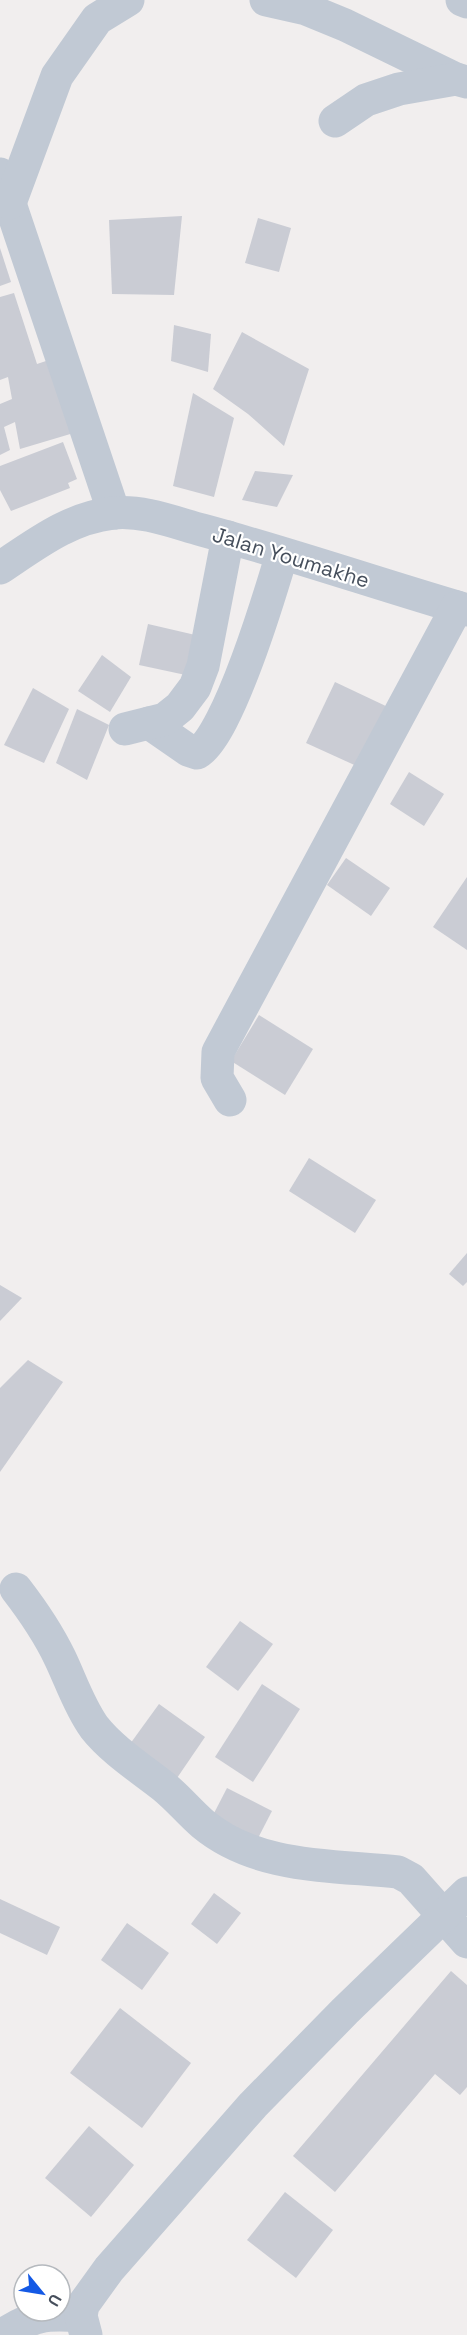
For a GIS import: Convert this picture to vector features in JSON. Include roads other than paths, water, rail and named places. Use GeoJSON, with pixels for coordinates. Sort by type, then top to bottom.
{"type":"FeatureCollection","features":[{"type":"Feature","properties":{"kind":"street"},"geometry":{"type":"LineString","coordinates":[[114,513],[5,188],[57,76],[98,19],[128,0]]}},
{"type":"Feature","properties":{"kind":"street"},"geometry":{"type":"LineString","coordinates":[[266,0],[309,4],[345,25],[461,81]]}},
{"type":"Feature","properties":{"kind":"street"},"geometry":{"type":"LineString","coordinates":[[462,0],[467,2]]}},
{"type":"Feature","properties":{"kind":"street"},"geometry":{"type":"LineString","coordinates":[[335,120],[366,100],[399,89],[461,81]]}},
{"type":"Feature","properties":{"kind":"street","name":"Jalan Youmakhe"},"geometry":{"type":"LineString","coordinates":[[1,562],[42,538],[85,518],[114,513],[137,513],[228,537],[462,608]]}},
{"type":"Feature","properties":{"kind":"street"},"geometry":{"type":"LineString","coordinates":[[228,537],[203,666],[195,687],[180,707],[165,719],[136,726],[197,753],[205,749],[226,711],[256,636],[282,554]]}},
{"type":"Feature","properties":{"kind":"street"},"geometry":{"type":"LineString","coordinates":[[230,1100],[217,1078],[218,1052],[462,608]]}},
{"type":"Feature","properties":{"kind":"street"},"geometry":{"type":"LineString","coordinates":[[16,1589],[39,1618],[61,1659],[76,1696],[95,1728],[118,1750],[175,1796],[203,1824],[231,1842],[269,1858],[398,1872],[456,1904],[467,1942]]}},
{"type":"Feature","properties":{"kind":"street"},"geometry":{"type":"LineString","coordinates":[[2,2335],[36,2316],[56,2314],[84,2326],[83,2305],[109,2269],[253,2105],[345,2011],[456,1904]]}}]}
